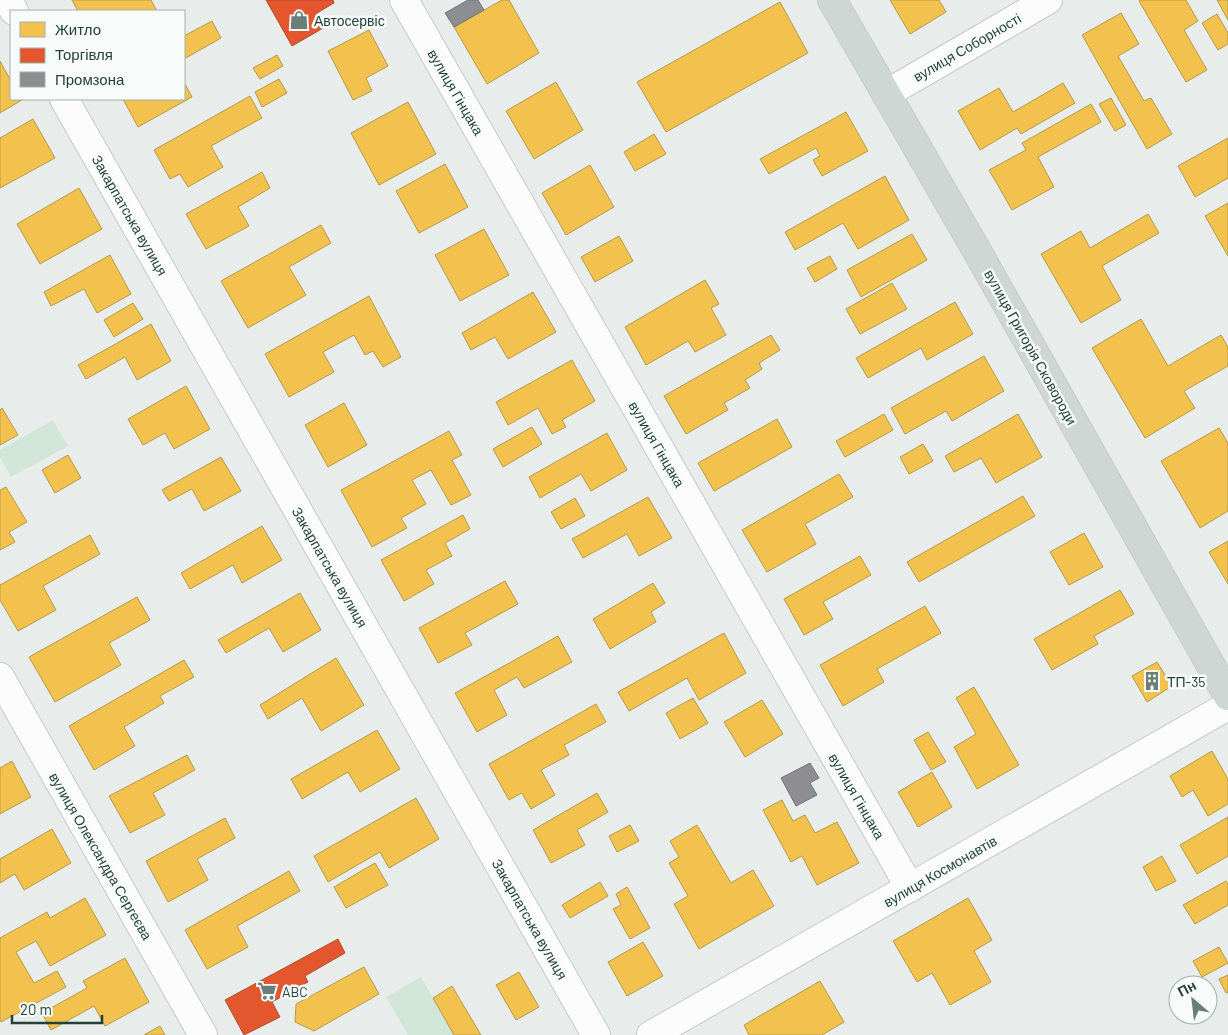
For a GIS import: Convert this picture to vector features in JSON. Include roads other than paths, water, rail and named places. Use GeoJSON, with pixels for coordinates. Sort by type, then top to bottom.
{"type":"FeatureCollection","features":[{"type":"Feature","properties":{"kind":"main road","name":"вулиця Григорія Сковороди"},"geometry":{"type":"LineString","coordinates":[[832,0],[977,251],[1228,696]]}},
{"type":"Feature","properties":{"kind":"street","name":"вулиця Гінцака"},"geometry":{"type":"LineString","coordinates":[[404,0],[910,888]]}},
{"type":"Feature","properties":{"kind":"street","name":"вулиця Соборності"},"geometry":{"type":"LineString","coordinates":[[886,94],[1048,0]]}},
{"type":"Feature","properties":{"kind":"street","name":"Закарпатська вулиця"},"geometry":{"type":"LineString","coordinates":[[65,100],[596,1035]]}},
{"type":"Feature","properties":{"kind":"street","name":"вулиця Олександра Сергеєва"},"geometry":{"type":"LineString","coordinates":[[0,677],[203,1035]]}},
{"type":"Feature","properties":{"kind":"street","name":"вулиця Космонавтів"},"geometry":{"type":"LineString","coordinates":[[651,1035],[1228,706]]}},
{"type":"Feature","properties":{"kind":"place","name":"Автосервіс"},"geometry":{"type":"Point","coordinates":[299,20]}},
{"type":"Feature","properties":{"kind":"place","name":"ТП-35"},"geometry":{"type":"Point","coordinates":[1152,681]}},
{"type":"Feature","properties":{"kind":"place","name":"ABC"},"geometry":{"type":"Point","coordinates":[267,991]}}]}
